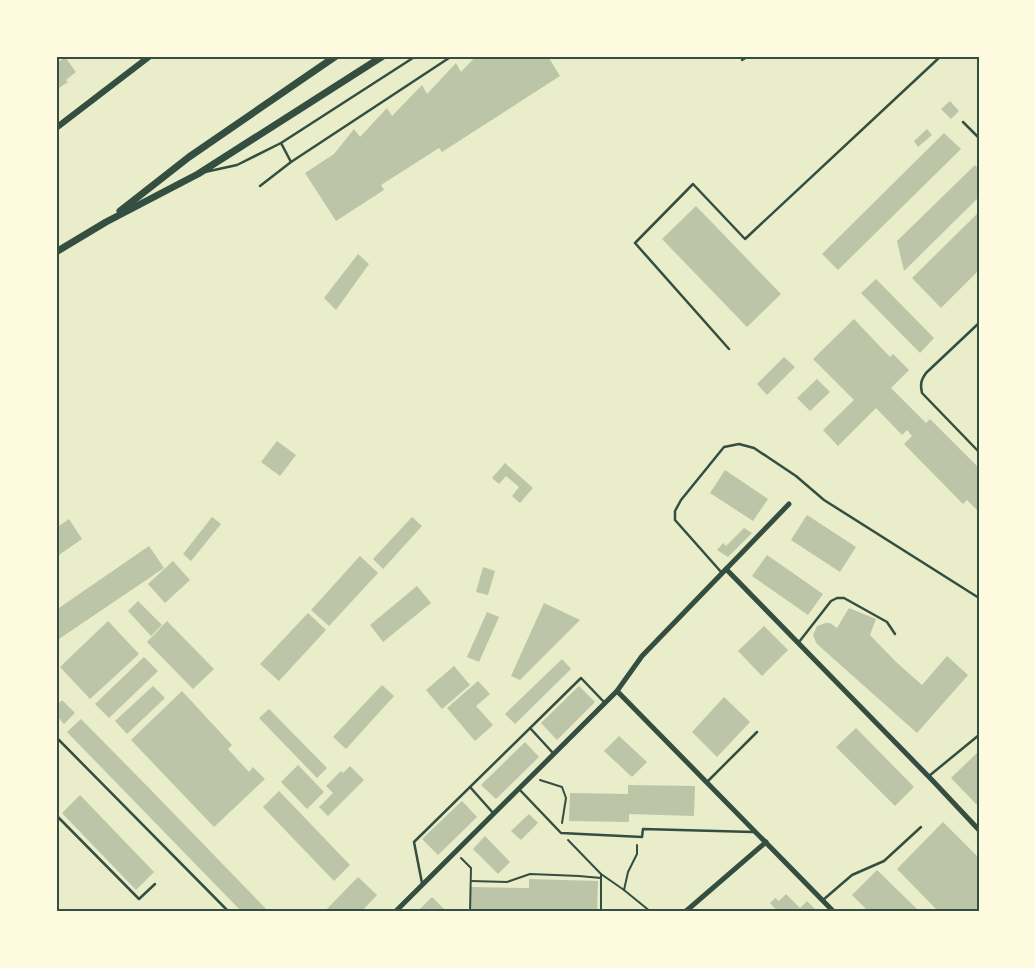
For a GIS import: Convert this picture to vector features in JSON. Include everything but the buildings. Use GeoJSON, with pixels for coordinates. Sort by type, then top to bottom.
{"type":"FeatureCollection","features":[{"type":"Feature","properties":{"kind":"main road"},"geometry":{"type":"LineString","coordinates":[[106,222],[189,157],[336,56]]}},
{"type":"Feature","properties":{"kind":"main road"},"geometry":{"type":"LineString","coordinates":[[56,252],[106,222],[198,174],[383,56]]}},
{"type":"Feature","properties":{"kind":"street"},"geometry":{"type":"LineString","coordinates":[[56,128],[150,56]]}},
{"type":"Feature","properties":{"kind":"street"},"geometry":{"type":"LineString","coordinates":[[395,912],[617,691],[642,656],[790,504]]}},
{"type":"Feature","properties":{"kind":"street"},"geometry":{"type":"LineString","coordinates":[[724,571],[929,776],[979,830]]}},
{"type":"Feature","properties":{"kind":"street"},"geometry":{"type":"LineString","coordinates":[[617,691],[834,912]]}},
{"type":"Feature","properties":{"kind":"street"},"geometry":{"type":"LineString","coordinates":[[685,912],[766,842]]}},
{"type":"Feature","properties":{"kind":"lane"},"geometry":{"type":"LineString","coordinates":[[198,174],[237,165],[281,143],[416,56]]}},
{"type":"Feature","properties":{"kind":"lane"},"geometry":{"type":"LineString","coordinates":[[260,186],[291,162],[452,56]]}},
{"type":"Feature","properties":{"kind":"lane"},"geometry":{"type":"LineString","coordinates":[[742,60],[748,56]]}},
{"type":"Feature","properties":{"kind":"lane"},"geometry":{"type":"LineString","coordinates":[[729,349],[635,242],[692,184],[745,239],[940,56]]}},
{"type":"Feature","properties":{"kind":"lane"},"geometry":{"type":"LineString","coordinates":[[963,122],[979,138]]}},
{"type":"Feature","properties":{"kind":"lane"},"geometry":{"type":"LineString","coordinates":[[281,143],[291,162]]}},
{"type":"Feature","properties":{"kind":"lane"},"geometry":{"type":"LineString","coordinates":[[979,323],[926,373],[922,378],[921,386],[922,393],[979,452]]}},
{"type":"Feature","properties":{"kind":"lane"},"geometry":{"type":"LineString","coordinates":[[724,571],[675,520],[675,511],[680,500],[724,447],[740,444],[754,448],[796,476],[824,500],[979,598]]}},
{"type":"Feature","properties":{"kind":"lane"},"geometry":{"type":"LineString","coordinates":[[798,643],[830,601],[837,598],[844,598],[887,622],[895,634]]}},
{"type":"Feature","properties":{"kind":"lane"},"geometry":{"type":"LineString","coordinates":[[422,885],[414,842],[470,786],[581,678],[605,703]]}},
{"type":"Feature","properties":{"kind":"lane"},"geometry":{"type":"LineString","coordinates":[[530,728],[554,754]]}},
{"type":"Feature","properties":{"kind":"lane"},"geometry":{"type":"LineString","coordinates":[[707,782],[757,732]]}},
{"type":"Feature","properties":{"kind":"lane"},"geometry":{"type":"LineString","coordinates":[[929,776],[979,734]]}},
{"type":"Feature","properties":{"kind":"lane"},"geometry":{"type":"LineString","coordinates":[[56,737],[229,912]]}},
{"type":"Feature","properties":{"kind":"lane"},"geometry":{"type":"LineString","coordinates":[[470,786],[494,814]]}},
{"type":"Feature","properties":{"kind":"lane"},"geometry":{"type":"LineString","coordinates":[[519,789],[561,833],[642,837],[643,829],[756,832]]}},
{"type":"Feature","properties":{"kind":"lane"},"geometry":{"type":"LineString","coordinates":[[56,816],[139,899],[155,884]]}},
{"type":"Feature","properties":{"kind":"lane"},"geometry":{"type":"LineString","coordinates":[[823,900],[852,875],[884,861],[921,827]]}},
{"type":"Feature","properties":{"kind":"path"},"geometry":{"type":"LineString","coordinates":[[530,777],[562,787],[566,798],[561,833],[601,874],[650,912]]}},
{"type":"Feature","properties":{"kind":"path"},"geometry":{"type":"LineString","coordinates":[[624,890],[628,872],[637,854],[638,836]]}},
{"type":"Feature","properties":{"kind":"path"},"geometry":{"type":"LineString","coordinates":[[455,852],[471,868],[470,912]]}},
{"type":"Feature","properties":{"kind":"path"},"geometry":{"type":"LineString","coordinates":[[471,881],[507,882],[530,874],[601,878]]}},
{"type":"Feature","properties":{"kind":"path"},"geometry":{"type":"LineString","coordinates":[[601,874],[601,912]]}}]}
